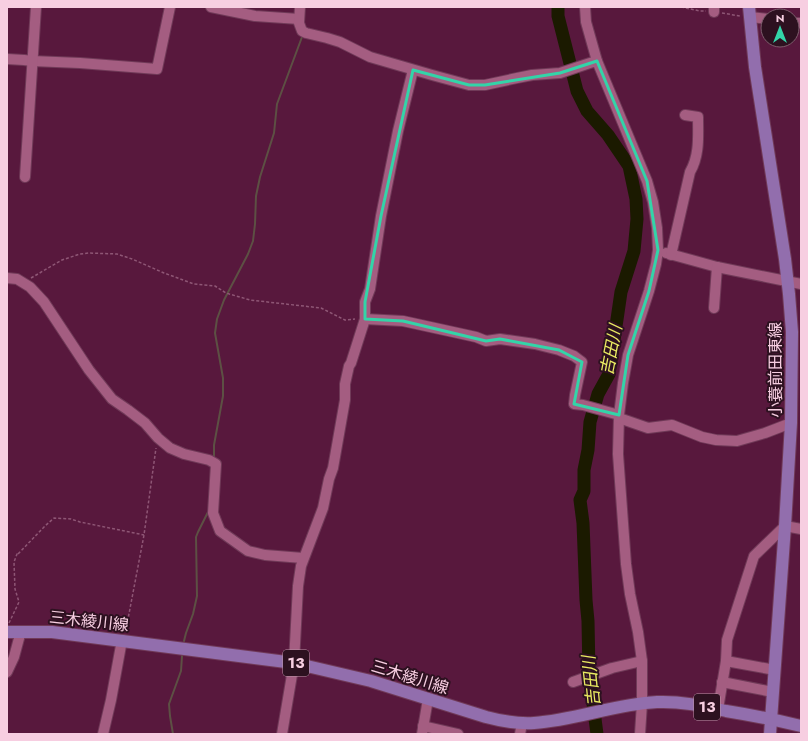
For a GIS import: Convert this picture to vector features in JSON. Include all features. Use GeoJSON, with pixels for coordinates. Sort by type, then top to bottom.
{"type":"FeatureCollection","features":[{"type":"Feature","properties":{"kind":"main road","name":"小蓑前田東線"},"geometry":{"type":"LineString","coordinates":[[749,12],[755,67],[788,281],[792,332],[791,423],[770,734]]}},
{"type":"Feature","properties":{"kind":"main road","name":"三木綾川線"},"geometry":{"type":"LineString","coordinates":[[7,632],[52,632],[294,663],[371,681],[500,720],[521,728],[533,723],[561,720],[611,708],[642,703],[672,702],[718,709],[801,726]]}},
{"type":"Feature","properties":{"kind":"street"},"geometry":{"type":"LineString","coordinates":[[25,177],[36,7]]}},
{"type":"Feature","properties":{"kind":"street"},"geometry":{"type":"LineString","coordinates":[[7,59],[32,62],[80,63],[157,69],[170,7]]}},
{"type":"Feature","properties":{"kind":"street"},"geometry":{"type":"LineString","coordinates":[[212,7],[254,16],[299,19]]}},
{"type":"Feature","properties":{"kind":"street"},"geometry":{"type":"LineString","coordinates":[[300,7],[300,28],[306,33],[327,38],[351,47],[370,57],[460,83],[477,86],[493,84],[532,75],[560,73],[593,62]]}},
{"type":"Feature","properties":{"kind":"street"},"geometry":{"type":"LineString","coordinates":[[585,7],[593,62],[647,181],[653,202],[657,228],[658,250],[656,264],[649,291],[628,355],[619,417],[618,454],[626,564],[642,662],[640,734]]}},
{"type":"Feature","properties":{"kind":"street"},"geometry":{"type":"LineString","coordinates":[[749,12],[760,16]]}},
{"type":"Feature","properties":{"kind":"street"},"geometry":{"type":"LineString","coordinates":[[282,734],[294,663],[298,586],[301,566],[323,508],[334,461],[345,400],[345,384],[349,366],[365,319],[365,302],[370,289],[398,131],[413,70]]}},
{"type":"Feature","properties":{"kind":"street"},"geometry":{"type":"LineString","coordinates":[[671,255],[690,172],[695,164],[698,143],[698,117],[685,115]]}},
{"type":"Feature","properties":{"kind":"street"},"geometry":{"type":"LineString","coordinates":[[658,250],[671,255],[718,267],[801,284]]}},
{"type":"Feature","properties":{"kind":"street"},"geometry":{"type":"LineString","coordinates":[[714,308],[718,267]]}},
{"type":"Feature","properties":{"kind":"street"},"geometry":{"type":"LineString","coordinates":[[7,278],[17,280],[30,287],[44,302],[89,370],[112,399],[145,423],[158,438],[170,448],[184,454],[209,460],[216,464],[213,513],[220,531],[248,551],[265,555],[303,558]]}},
{"type":"Feature","properties":{"kind":"street"},"geometry":{"type":"LineString","coordinates":[[365,319],[403,321],[476,337],[486,341],[500,339],[535,344],[559,350],[574,356],[582,362],[574,404],[608,412],[648,428],[672,425],[702,437],[716,440],[737,441],[765,433],[791,423]]}},
{"type":"Feature","properties":{"kind":"street"},"geometry":{"type":"LineString","coordinates":[[718,709],[728,640],[754,556],[785,526],[801,529]]}},
{"type":"Feature","properties":{"kind":"street"},"geometry":{"type":"LineString","coordinates":[[7,672],[14,657],[21,631]]}},
{"type":"Feature","properties":{"kind":"street"},"geometry":{"type":"LineString","coordinates":[[103,734],[122,640]]}},
{"type":"Feature","properties":{"kind":"street"},"geometry":{"type":"LineString","coordinates":[[726,661],[775,670]]}},
{"type":"Feature","properties":{"kind":"street"},"geometry":{"type":"LineString","coordinates":[[576,680],[612,668],[642,662]]}},
{"type":"Feature","properties":{"kind":"street"},"geometry":{"type":"LineString","coordinates":[[722,682],[773,692]]}},
{"type":"Feature","properties":{"kind":"street"},"geometry":{"type":"LineString","coordinates":[[428,699],[423,730],[458,734]]}},
{"type":"Feature","properties":{"kind":"path"},"geometry":{"type":"LineString","coordinates":[[22,283],[62,260],[80,254],[117,254],[132,258],[164,273],[194,284],[215,286],[226,293],[250,300],[321,308],[345,320],[365,319]]}},
{"type":"Feature","properties":{"kind":"path"},"geometry":{"type":"LineString","coordinates":[[122,640],[128,619],[144,535],[158,438]]}},
{"type":"Feature","properties":{"kind":"path"},"geometry":{"type":"LineString","coordinates":[[7,628],[19,602],[15,589],[14,562],[17,554],[54,518],[70,519],[144,535]]}},
{"type":"Feature","properties":{"kind":"highlighted area"},"geometry":{"type":"Polygon","coordinates":[[[597,61],[647,181],[658,250],[649,291],[628,355],[619,415],[574,404],[582,362],[559,350],[500,339],[486,341],[403,321],[365,319],[365,302],[381,216],[413,70],[469,85],[485,85],[560,73],[597,61]]]}},
{"type":"Feature","properties":{"kind":"waterway","name":"吉田川"},"geometry":{"type":"LineString","coordinates":[[558,7],[558,16],[577,91],[587,111],[608,135],[629,166],[636,199],[637,219],[634,251],[621,292],[609,374],[598,394],[590,422],[588,450],[584,470],[584,491],[580,500],[583,523],[589,673],[597,734]]}},
{"type":"Feature","properties":{"kind":"waterway"},"geometry":{"type":"LineString","coordinates":[[214,459],[214,445],[223,396],[223,378],[215,333],[217,319],[224,300],[248,254],[253,241],[256,196],[260,177],[274,133],[277,104],[302,37]]}},
{"type":"Feature","properties":{"kind":"waterway"},"geometry":{"type":"LineString","coordinates":[[184,641],[197,596],[196,537],[208,512]]}},
{"type":"Feature","properties":{"kind":"waterway"},"geometry":{"type":"LineString","coordinates":[[173,734],[169,704],[181,671],[182,656]]}}]}
